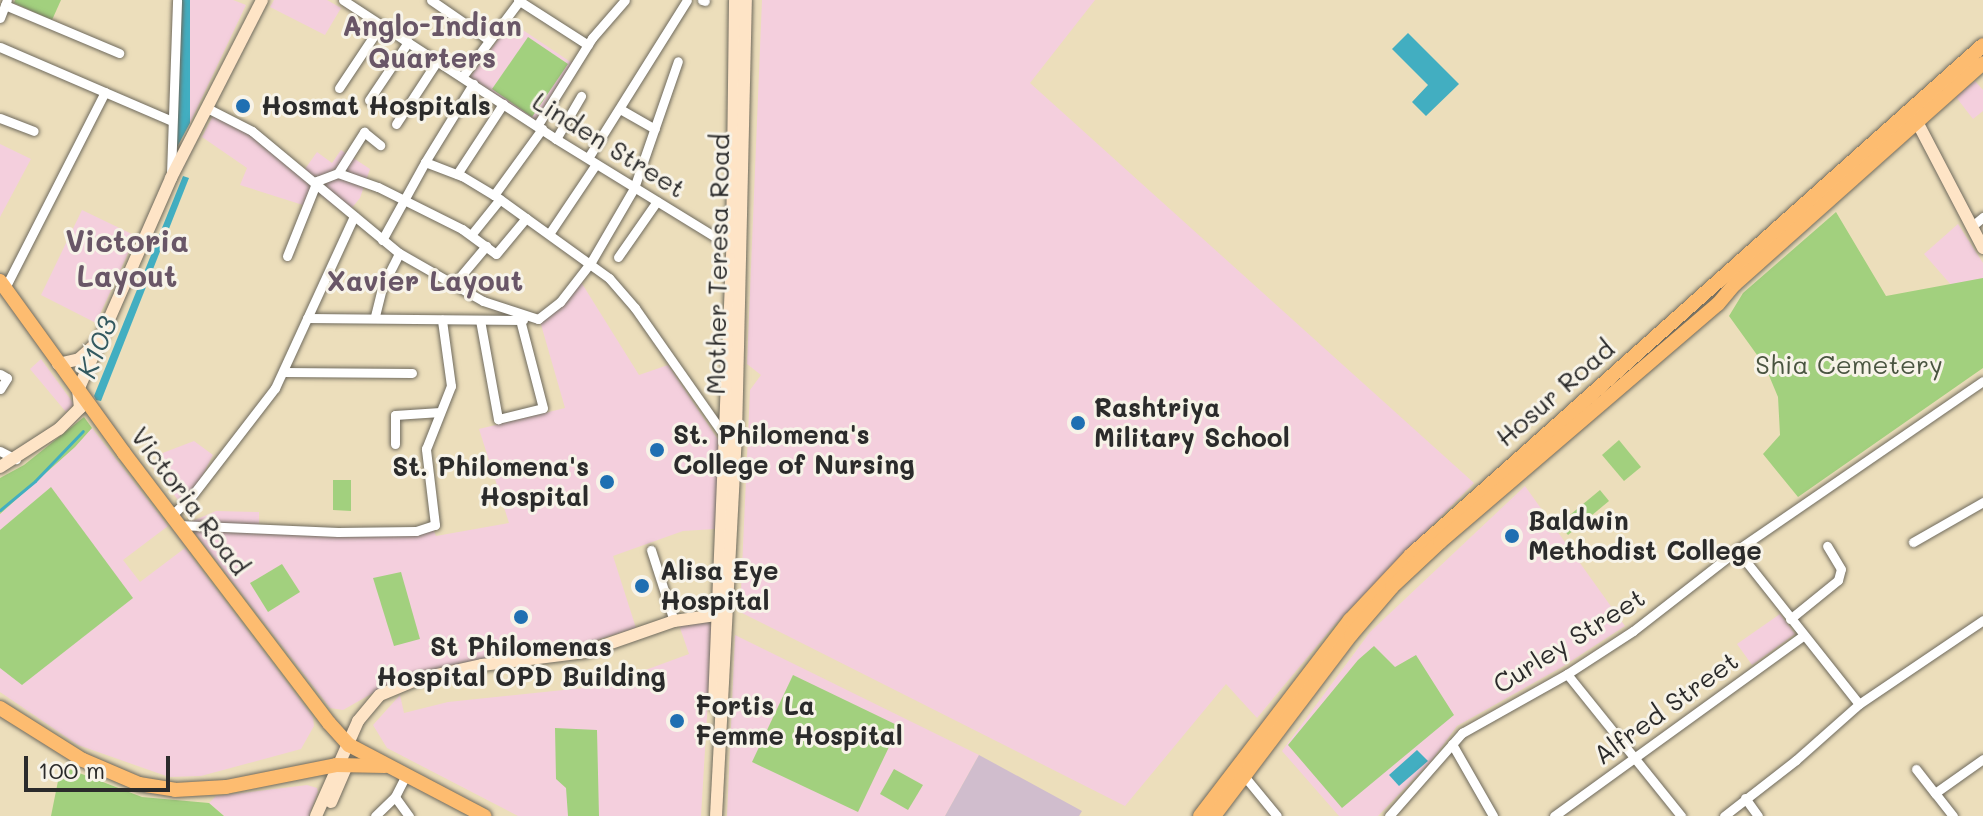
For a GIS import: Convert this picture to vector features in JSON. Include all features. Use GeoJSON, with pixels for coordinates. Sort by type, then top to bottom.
{"type":"FeatureCollection","features":[{"type":"Feature","properties":{"kind":"main road","name":"Hosur Road"},"geometry":{"type":"LineString","coordinates":[[1200,816],[1350,620],[1411,555],[1983,45]]}},
{"type":"Feature","properties":{"kind":"main road","name":"Hosur Road"},"geometry":{"type":"LineString","coordinates":[[1214,816],[1351,635],[1392,587],[1440,542],[1718,304],[1735,284],[1983,63]]}},
{"type":"Feature","properties":{"kind":"main road","name":"Victoria Road"},"geometry":{"type":"LineString","coordinates":[[2,284],[82,400],[349,745]]}},
{"type":"Feature","properties":{"kind":"main road"},"geometry":{"type":"LineString","coordinates":[[0,708],[83,760],[139,784],[163,788],[226,787],[342,765],[387,766]]}},
{"type":"Feature","properties":{"kind":"main road"},"geometry":{"type":"LineString","coordinates":[[349,745],[484,816]]}},
{"type":"Feature","properties":{"kind":"street"},"geometry":{"type":"LineString","coordinates":[[171,178],[177,0]]}},
{"type":"Feature","properties":{"kind":"street"},"geometry":{"type":"LineString","coordinates":[[0,467],[59,429],[82,400],[94,359],[171,178],[209,109],[262,0]]}},
{"type":"Feature","properties":{"kind":"street","name":"Linden Street"},"geometry":{"type":"LineString","coordinates":[[343,0],[556,139],[736,249]]}},
{"type":"Feature","properties":{"kind":"street"},"geometry":{"type":"LineString","coordinates":[[431,0],[489,40]]}},
{"type":"Feature","properties":{"kind":"street"},"geometry":{"type":"LineString","coordinates":[[462,77],[519,0],[588,45]]}},
{"type":"Feature","properties":{"kind":"street"},"geometry":{"type":"LineString","coordinates":[[471,235],[588,45],[625,0]]}},
{"type":"Feature","properties":{"kind":"street"},"geometry":{"type":"LineString","coordinates":[[549,234],[687,0]]}},
{"type":"Feature","properties":{"kind":"street","name":"Mother Teresa Road"},"geometry":{"type":"LineString","coordinates":[[708,816],[722,614],[724,435],[736,249],[735,0]]}},
{"type":"Feature","properties":{"kind":"street","name":"Mother Teresa Road"},"geometry":{"type":"LineString","coordinates":[[716,816],[746,0]]}},
{"type":"Feature","properties":{"kind":"street"},"geometry":{"type":"LineString","coordinates":[[0,18],[6,2],[119,53]]}},
{"type":"Feature","properties":{"kind":"street"},"geometry":{"type":"LineString","coordinates":[[339,88],[381,25]]}},
{"type":"Feature","properties":{"kind":"street"},"geometry":{"type":"LineString","coordinates":[[369,100],[408,42]]}},
{"type":"Feature","properties":{"kind":"street"},"geometry":{"type":"LineString","coordinates":[[0,47],[172,121]]}},
{"type":"Feature","properties":{"kind":"street"},"geometry":{"type":"LineString","coordinates":[[396,124],[437,61]]}},
{"type":"Feature","properties":{"kind":"street"},"geometry":{"type":"LineString","coordinates":[[307,318],[538,319],[560,302],[591,262],[634,188],[678,61]]}},
{"type":"Feature","properties":{"kind":"street"},"geometry":{"type":"LineString","coordinates":[[382,240],[401,200],[473,84]]}},
{"type":"Feature","properties":{"kind":"street"},"geometry":{"type":"LineString","coordinates":[[2,284],[105,92]]}},
{"type":"Feature","properties":{"kind":"street"},"geometry":{"type":"LineString","coordinates":[[556,139],[581,96]]}},
{"type":"Feature","properties":{"kind":"street"},"geometry":{"type":"LineString","coordinates":[[457,174],[503,104]]}},
{"type":"Feature","properties":{"kind":"street"},"geometry":{"type":"LineString","coordinates":[[1909,108],[1983,248]]}},
{"type":"Feature","properties":{"kind":"street"},"geometry":{"type":"LineString","coordinates":[[209,109],[252,131],[317,181],[399,253],[483,301],[538,319]]}},
{"type":"Feature","properties":{"kind":"street"},"geometry":{"type":"LineString","coordinates":[[620,109],[655,129]]}},
{"type":"Feature","properties":{"kind":"street"},"geometry":{"type":"LineString","coordinates":[[0,118],[34,131]]}},
{"type":"Feature","properties":{"kind":"street"},"geometry":{"type":"LineString","coordinates":[[287,256],[317,181],[338,173],[364,132],[380,145]]}},
{"type":"Feature","properties":{"kind":"street"},"geometry":{"type":"LineString","coordinates":[[425,162],[457,174],[497,197],[591,262],[635,308],[724,435]]}},
{"type":"Feature","properties":{"kind":"street"},"geometry":{"type":"LineString","coordinates":[[338,173],[378,187],[471,235],[496,254],[526,218]]}},
{"type":"Feature","properties":{"kind":"street"},"geometry":{"type":"LineString","coordinates":[[618,257],[657,201]]}},
{"type":"Feature","properties":{"kind":"street"},"geometry":{"type":"LineString","coordinates":[[174,520],[275,388],[354,216]]}},
{"type":"Feature","properties":{"kind":"street"},"geometry":{"type":"LineString","coordinates":[[1971,227],[1983,217]]}},
{"type":"Feature","properties":{"kind":"street"},"geometry":{"type":"LineString","coordinates":[[454,284],[486,246]]}},
{"type":"Feature","properties":{"kind":"street"},"geometry":{"type":"LineString","coordinates":[[375,316],[382,287],[399,253]]}},
{"type":"Feature","properties":{"kind":"street"},"geometry":{"type":"LineString","coordinates":[[174,520],[338,532],[416,531],[435,525],[426,449],[451,386],[442,320]]}},
{"type":"Feature","properties":{"kind":"street"},"geometry":{"type":"LineString","coordinates":[[480,320],[498,419],[543,408],[520,320]]}},
{"type":"Feature","properties":{"kind":"street"},"geometry":{"type":"LineString","coordinates":[[58,364],[79,359],[104,336]]}},
{"type":"Feature","properties":{"kind":"street"},"geometry":{"type":"LineString","coordinates":[[283,372],[412,373]]}},
{"type":"Feature","properties":{"kind":"street"},"geometry":{"type":"LineString","coordinates":[[0,374],[7,378],[0,389]]}},
{"type":"Feature","properties":{"kind":"street","name":"Curley Street"},"geometry":{"type":"LineString","coordinates":[[1389,816],[1462,733],[1567,674],[1633,631],[1737,550],[1983,381]]}},
{"type":"Feature","properties":{"kind":"street"},"geometry":{"type":"LineString","coordinates":[[395,444],[395,415],[440,412]]}},
{"type":"Feature","properties":{"kind":"street"},"geometry":{"type":"LineString","coordinates":[[0,451],[16,459]]}},
{"type":"Feature","properties":{"kind":"street"},"geometry":{"type":"LineString","coordinates":[[1913,542],[1983,502]]}},
{"type":"Feature","properties":{"kind":"street"},"geometry":{"type":"LineString","coordinates":[[1790,619],[1838,580],[1841,569],[1827,546]]}},
{"type":"Feature","properties":{"kind":"street"},"geometry":{"type":"LineString","coordinates":[[651,550],[674,621]]}},
{"type":"Feature","properties":{"kind":"street"},"geometry":{"type":"LineString","coordinates":[[1737,550],[1859,704]]}},
{"type":"Feature","properties":{"kind":"street"},"geometry":{"type":"LineString","coordinates":[[325,816],[362,713],[380,695],[418,679],[482,665],[585,652],[674,621],[722,614]]}},
{"type":"Feature","properties":{"kind":"street"},"geometry":{"type":"LineString","coordinates":[[1724,816],[1796,760],[1859,704],[1983,620]]}},
{"type":"Feature","properties":{"kind":"street","name":"Alfred Street"},"geometry":{"type":"LineString","coordinates":[[1554,816],[1803,636]]}},
{"type":"Feature","properties":{"kind":"street"},"geometry":{"type":"LineString","coordinates":[[1567,674],[1681,816]]}},
{"type":"Feature","properties":{"kind":"street"},"geometry":{"type":"LineString","coordinates":[[1452,744],[1493,816]]}},
{"type":"Feature","properties":{"kind":"street"},"geometry":{"type":"LineString","coordinates":[[1935,793],[1983,759]]}},
{"type":"Feature","properties":{"kind":"street"},"geometry":{"type":"LineString","coordinates":[[316,816],[342,765]]}},
{"type":"Feature","properties":{"kind":"street"},"geometry":{"type":"LineString","coordinates":[[1916,769],[1953,816]]}},
{"type":"Feature","properties":{"kind":"street"},"geometry":{"type":"LineString","coordinates":[[375,816],[395,797],[406,775]]}},
{"type":"Feature","properties":{"kind":"street"},"geometry":{"type":"LineString","coordinates":[[1245,777],[1277,816]]}},
{"type":"Feature","properties":{"kind":"street"},"geometry":{"type":"LineString","coordinates":[[395,797],[409,816]]}},
{"type":"Feature","properties":{"kind":"street"},"geometry":{"type":"LineString","coordinates":[[1745,798],[1758,816]]}},
{"type":"Feature","properties":{"kind":"shaded area"},"geometry":{"type":"Polygon","coordinates":[[[190,0],[233,0],[246,5],[190,123],[190,0]]]}},
{"type":"Feature","properties":{"kind":"shaded area"},"geometry":{"type":"Polygon","coordinates":[[[274,0],[327,0],[341,8],[325,35],[270,7],[274,0]]]}},
{"type":"Feature","properties":{"kind":"shaded area","name":"Rashtriya Military School"},"geometry":{"type":"Polygon","coordinates":[[[762,0],[1095,0],[1030,83],[1474,483],[1336,623],[1257,718],[1226,684],[1125,806],[740,612],[750,390],[761,375],[747,364],[762,0]]]}},
{"type":"Feature","properties":{"kind":"shaded area"},"geometry":{"type":"Polygon","coordinates":[[[511,22],[572,63],[535,121],[470,77],[511,22]]]}},
{"type":"Feature","properties":{"kind":"shaded area"},"geometry":{"type":"Polygon","coordinates":[[[1975,81],[1983,90],[1983,111],[1973,119],[1956,97],[1975,81]]]}},
{"type":"Feature","properties":{"kind":"shaded area"},"geometry":{"type":"Polygon","coordinates":[[[216,110],[305,169],[317,152],[332,163],[341,150],[370,169],[360,198],[346,215],[314,190],[306,206],[240,185],[247,168],[202,137],[216,110]]]}},
{"type":"Feature","properties":{"kind":"shaded area"},"geometry":{"type":"Polygon","coordinates":[[[0,144],[31,159],[0,217],[0,144]]]}},
{"type":"Feature","properties":{"kind":"shaded area"},"geometry":{"type":"Polygon","coordinates":[[[82,210],[136,236],[96,323],[41,295],[82,210]]]}},
{"type":"Feature","properties":{"kind":"shaded area"},"geometry":{"type":"Polygon","coordinates":[[[1958,224],[1983,263],[1983,278],[1952,286],[1924,254],[1958,224]]]}},
{"type":"Feature","properties":{"kind":"shaded area"},"geometry":{"type":"Polygon","coordinates":[[[581,282],[639,375],[668,365],[719,441],[715,529],[683,531],[613,556],[636,628],[551,654],[477,660],[387,685],[343,710],[330,708],[192,529],[338,537],[420,534],[433,529],[436,536],[509,523],[479,429],[565,408],[540,321],[581,282]]]}},
{"type":"Feature","properties":{"kind":"shaded area"},"geometry":{"type":"Polygon","coordinates":[[[41,359],[74,404],[66,412],[30,369],[41,359]]]}},
{"type":"Feature","properties":{"kind":"shaded area"},"geometry":{"type":"Polygon","coordinates":[[[92,428],[168,526],[123,560],[140,582],[185,548],[313,717],[314,726],[301,749],[201,776],[169,777],[78,745],[0,692],[0,514],[92,428]]]}},
{"type":"Feature","properties":{"kind":"shaded area"},"geometry":{"type":"Polygon","coordinates":[[[194,441],[213,455],[198,484],[181,504],[151,465],[160,454],[194,441]]]}},
{"type":"Feature","properties":{"kind":"shaded area"},"geometry":{"type":"Polygon","coordinates":[[[1525,486],[1625,626],[1562,667],[1457,726],[1432,760],[1378,816],[1339,816],[1282,751],[1370,632],[1525,486]]]}},
{"type":"Feature","properties":{"kind":"shaded area"},"geometry":{"type":"Polygon","coordinates":[[[216,511],[259,512],[259,527],[188,523],[216,511]]]}},
{"type":"Feature","properties":{"kind":"shaded area"},"geometry":{"type":"Polygon","coordinates":[[[1780,614],[1795,634],[1752,665],[1737,644],[1780,614]]]}},
{"type":"Feature","properties":{"kind":"shaded area"},"geometry":{"type":"Polygon","coordinates":[[[713,617],[701,816],[518,816],[387,748],[373,725],[400,695],[404,713],[448,702],[602,686],[689,654],[679,625],[713,617]]]}},
{"type":"Feature","properties":{"kind":"shaded area"},"geometry":{"type":"Polygon","coordinates":[[[735,635],[979,755],[945,816],[727,816],[735,635]]]}},
{"type":"Feature","properties":{"kind":"shaded area"},"geometry":{"type":"Polygon","coordinates":[[[979,755],[1082,811],[1079,816],[945,816],[979,755]]]}},
{"type":"Feature","properties":{"kind":"shaded area"},"geometry":{"type":"Polygon","coordinates":[[[307,785],[317,788],[318,792],[309,816],[224,816],[209,803],[216,796],[307,785]]]}},
{"type":"Feature","properties":{"kind":"green space"},"geometry":{"type":"Polygon","coordinates":[[[15,0],[61,0],[52,20],[14,3],[15,0]]]}},
{"type":"Feature","properties":{"kind":"green space"},"geometry":{"type":"Polygon","coordinates":[[[528,37],[568,64],[532,117],[492,89],[528,37]]]}},
{"type":"Feature","properties":{"kind":"green space","name":"Shia Cemetery"},"geometry":{"type":"Polygon","coordinates":[[[1836,212],[1886,296],[1983,278],[1983,368],[1798,497],[1763,454],[1780,435],[1778,397],[1765,366],[1729,316],[1743,293],[1836,212]]]}},
{"type":"Feature","properties":{"kind":"green space"},"geometry":{"type":"Polygon","coordinates":[[[84,417],[92,428],[0,514],[0,478],[24,465],[84,417]]]}},
{"type":"Feature","properties":{"kind":"green space"},"geometry":{"type":"Polygon","coordinates":[[[1619,440],[1641,467],[1624,481],[1602,455],[1619,440]]]}},
{"type":"Feature","properties":{"kind":"green space"},"geometry":{"type":"Polygon","coordinates":[[[333,480],[351,480],[351,511],[333,510],[333,480]]]}},
{"type":"Feature","properties":{"kind":"green space"},"geometry":{"type":"Polygon","coordinates":[[[51,487],[133,598],[22,685],[0,668],[0,530],[51,487]]]}},
{"type":"Feature","properties":{"kind":"green space"},"geometry":{"type":"Polygon","coordinates":[[[1600,490],[1609,501],[1568,535],[1559,524],[1600,490]]]}},
{"type":"Feature","properties":{"kind":"green space"},"geometry":{"type":"Polygon","coordinates":[[[282,564],[300,592],[268,612],[250,583],[282,564]]]}},
{"type":"Feature","properties":{"kind":"green space"},"geometry":{"type":"Polygon","coordinates":[[[401,572],[420,639],[394,646],[373,578],[401,572]]]}},
{"type":"Feature","properties":{"kind":"green space"},"geometry":{"type":"Polygon","coordinates":[[[1374,646],[1395,667],[1416,655],[1454,715],[1342,808],[1288,745],[1358,660],[1374,646]]]}},
{"type":"Feature","properties":{"kind":"green space"},"geometry":{"type":"Polygon","coordinates":[[[793,675],[899,726],[858,812],[752,762],[793,675]]]}},
{"type":"Feature","properties":{"kind":"green space"},"geometry":{"type":"Polygon","coordinates":[[[555,728],[597,730],[599,816],[568,816],[566,788],[556,779],[555,728]]]}},
{"type":"Feature","properties":{"kind":"green space"},"geometry":{"type":"Polygon","coordinates":[[[61,766],[142,797],[209,803],[224,816],[51,816],[61,766]]]}},
{"type":"Feature","properties":{"kind":"green space"},"geometry":{"type":"Polygon","coordinates":[[[894,769],[923,785],[908,810],[880,794],[894,769]]]}},
{"type":"Feature","properties":{"kind":"water"},"geometry":{"type":"Polygon","coordinates":[[[179,0],[190,0],[190,123],[176,149],[179,0]]]}},
{"type":"Feature","properties":{"kind":"water"},"geometry":{"type":"Polygon","coordinates":[[[1408,33],[1459,84],[1426,116],[1412,102],[1428,85],[1392,49],[1408,33]]]}},
{"type":"Feature","properties":{"kind":"water"},"geometry":{"type":"Polygon","coordinates":[[[183,176],[189,178],[101,401],[96,400],[94,396],[183,176]]]}},
{"type":"Feature","properties":{"kind":"water"},"geometry":{"type":"Polygon","coordinates":[[[1417,750],[1428,761],[1399,786],[1389,775],[1417,750]]]}},
{"type":"Feature","properties":{"kind":"waterway","name":"K103"},"geometry":{"type":"LineString","coordinates":[[0,510],[35,481],[83,431]]}},
{"type":"Feature","properties":{"kind":"place","name":"Hosmat Hospitals"},"geometry":{"type":"Point","coordinates":[243,106]}},
{"type":"Feature","properties":{"kind":"place","name":"Rashtriya Military School"},"geometry":{"type":"Point","coordinates":[1078,423]}},
{"type":"Feature","properties":{"kind":"place","name":"St. Philomena's College of Nursing"},"geometry":{"type":"Point","coordinates":[657,450]}},
{"type":"Feature","properties":{"kind":"place","name":"St. Philomena's Hospital"},"geometry":{"type":"Point","coordinates":[607,482]}},
{"type":"Feature","properties":{"kind":"place","name":"Baldwin Methodist College"},"geometry":{"type":"Point","coordinates":[1512,536]}},
{"type":"Feature","properties":{"kind":"place","name":"Alisa Eye Hospital"},"geometry":{"type":"Point","coordinates":[642,586]}},
{"type":"Feature","properties":{"kind":"place","name":"St Philomenas Hospital OPD Building"},"geometry":{"type":"Point","coordinates":[521,617]}},
{"type":"Feature","properties":{"kind":"place","name":"Fortis La Femme Hospital"},"geometry":{"type":"Point","coordinates":[677,721]}},
{"type":"Feature","properties":{"kind":"district","name":"Anglo-Indian Quarters"},"geometry":{"type":"Point","coordinates":[432,41]}},
{"type":"Feature","properties":{"kind":"district","name":"Victoria Layout"},"geometry":{"type":"Point","coordinates":[127,257]}},
{"type":"Feature","properties":{"kind":"district","name":"Xavier Layout"},"geometry":{"type":"Point","coordinates":[425,280]}}]}
